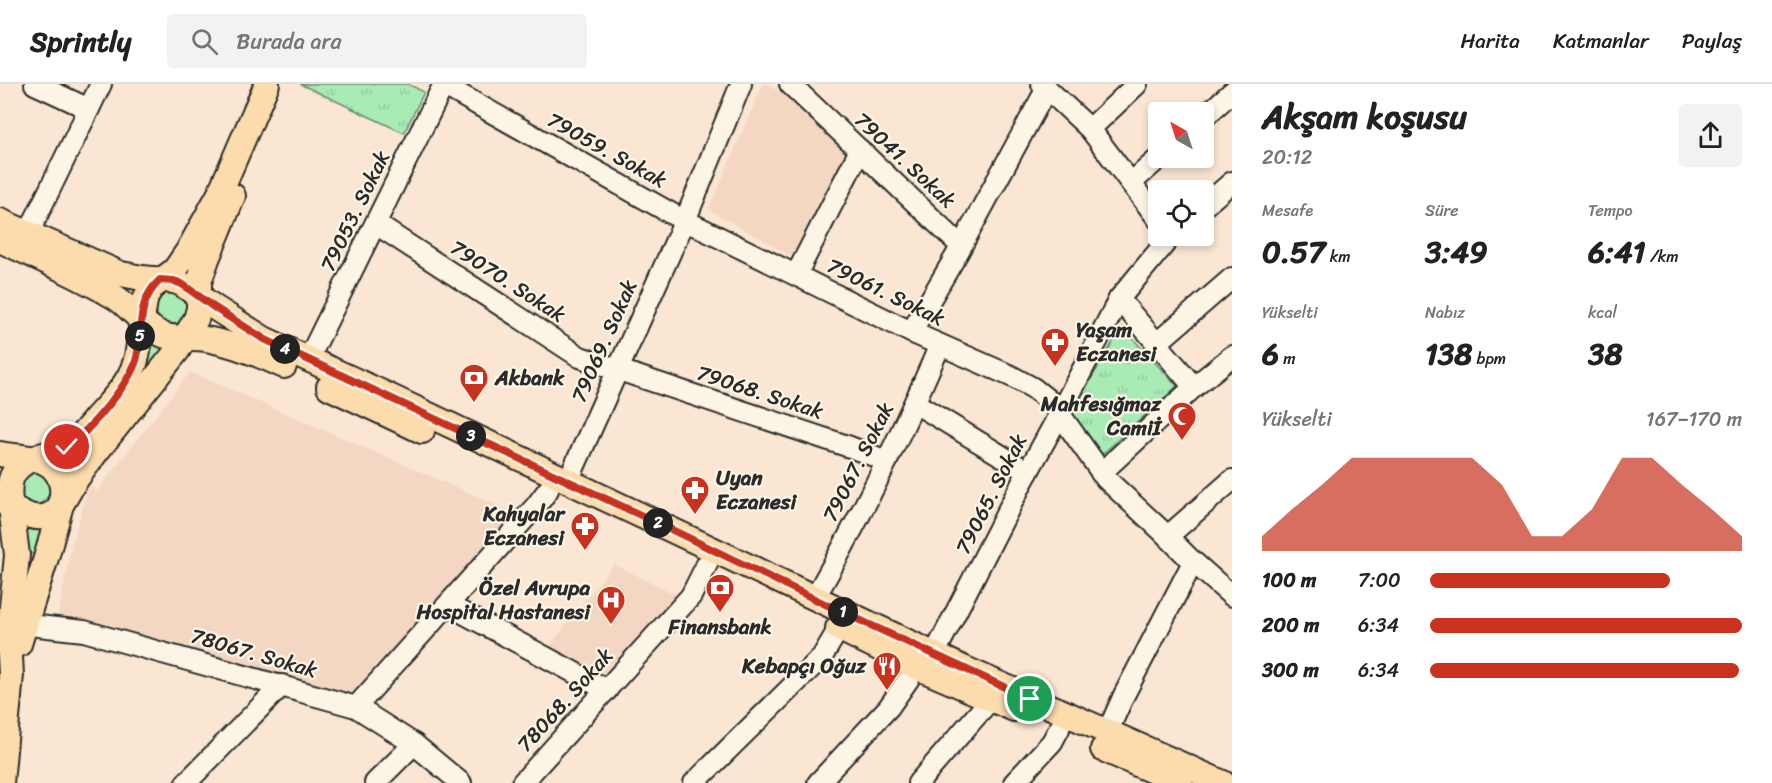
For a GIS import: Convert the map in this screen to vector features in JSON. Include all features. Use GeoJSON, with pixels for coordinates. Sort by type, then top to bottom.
{"type":"FeatureCollection","features":[{"type":"Feature","properties":{"kind":"main road"},"geometry":{"type":"LineString","coordinates":[[18,624],[17,555],[6,503],[11,479],[22,464],[31,459],[57,452],[78,439],[121,390],[131,375],[137,358],[146,297],[151,288],[175,270],[188,251],[214,204],[267,84]]}},
{"type":"Feature","properties":{"kind":"main road"},"geometry":{"type":"LineString","coordinates":[[6,503],[21,513],[33,517],[52,514],[61,505],[97,451],[177,351],[196,319],[199,309],[199,282],[207,259],[282,84]]}},
{"type":"Feature","properties":{"kind":"main road"},"geometry":{"type":"LineString","coordinates":[[0,221],[120,274],[182,284],[252,332],[558,486],[707,564],[839,628],[1107,733],[1223,783]]}},
{"type":"Feature","properties":{"kind":"main road"},"geometry":{"type":"LineString","coordinates":[[0,240],[118,299],[162,335],[204,338],[263,356],[558,486],[814,599],[991,699],[1176,782]]}},
{"type":"Feature","properties":{"kind":"main road"},"geometry":{"type":"LineString","coordinates":[[0,454],[46,463],[58,475],[62,495],[46,558],[18,624],[5,674],[2,783]]}},
{"type":"Feature","properties":{"kind":"street"},"geometry":{"type":"LineString","coordinates":[[35,84],[89,108]]}},
{"type":"Feature","properties":{"kind":"street"},"geometry":{"type":"LineString","coordinates":[[28,234],[101,84]]}},
{"type":"Feature","properties":{"kind":"street","name":"79069. Sokak"},"geometry":{"type":"LineString","coordinates":[[356,707],[536,506],[558,486],[617,369],[685,220],[741,84]]}},
{"type":"Feature","properties":{"kind":"street","name":"79041. Sokak"},"geometry":{"type":"LineString","coordinates":[[790,84],[961,246]]}},
{"type":"Feature","properties":{"kind":"street"},"geometry":{"type":"LineString","coordinates":[[1090,129],[1137,84]]}},
{"type":"Feature","properties":{"kind":"street","name":"79059. Sokak"},"geometry":{"type":"LineString","coordinates":[[444,85],[685,220]]}},
{"type":"Feature","properties":{"kind":"street","name":"79053. Sokak"},"geometry":{"type":"LineString","coordinates":[[308,360],[444,85]]}},
{"type":"Feature","properties":{"kind":"street"},"geometry":{"type":"LineString","coordinates":[[1044,86],[1090,129],[1148,206]]}},
{"type":"Feature","properties":{"kind":"street","name":"79041. Sokak"},"geometry":{"type":"LineString","coordinates":[[911,332],[961,246],[1044,86]]}},
{"type":"Feature","properties":{"kind":"street"},"geometry":{"type":"LineString","coordinates":[[1214,108],[1232,92]]}},
{"type":"Feature","properties":{"kind":"street"},"geometry":{"type":"LineString","coordinates":[[796,275],[860,150]]}},
{"type":"Feature","properties":{"kind":"street"},"geometry":{"type":"LineString","coordinates":[[1131,183],[1148,168]]}},
{"type":"Feature","properties":{"kind":"street"},"geometry":{"type":"LineString","coordinates":[[1214,198],[1232,182]]}},
{"type":"Feature","properties":{"kind":"street","name":"79061. Sokak"},"geometry":{"type":"LineString","coordinates":[[685,220],[911,332],[1033,388],[1052,403],[1101,473],[1193,562],[1228,584]]}},
{"type":"Feature","properties":{"kind":"street","name":"79070. Sokak"},"geometry":{"type":"LineString","coordinates":[[376,224],[580,357],[617,369]]}},
{"type":"Feature","properties":{"kind":"street","name":"79065. Sokak"},"geometry":{"type":"LineString","coordinates":[[818,783],[889,707],[926,661],[1119,299],[1163,246]]}},
{"type":"Feature","properties":{"kind":"street"},"geometry":{"type":"LineString","coordinates":[[1157,343],[1232,278]]}},
{"type":"Feature","properties":{"kind":"street"},"geometry":{"type":"LineString","coordinates":[[1119,299],[1194,387]]}},
{"type":"Feature","properties":{"kind":"street","name":"79067. Sokak"},"geometry":{"type":"LineString","coordinates":[[814,599],[887,461],[940,345]]}},
{"type":"Feature","properties":{"kind":"street"},"geometry":{"type":"LineString","coordinates":[[1101,473],[1194,387],[1232,356]]}},
{"type":"Feature","properties":{"kind":"street","name":"79068. Sokak"},"geometry":{"type":"LineString","coordinates":[[617,369],[887,461]]}},
{"type":"Feature","properties":{"kind":"street"},"geometry":{"type":"LineString","coordinates":[[915,404],[1028,472]]}},
{"type":"Feature","properties":{"kind":"street"},"geometry":{"type":"LineString","coordinates":[[1168,536],[1232,480]]}},
{"type":"Feature","properties":{"kind":"street"},"geometry":{"type":"LineString","coordinates":[[1107,733],[1124,695],[1193,562]]}},
{"type":"Feature","properties":{"kind":"street","name":"78068. Sokak"},"geometry":{"type":"LineString","coordinates":[[522,783],[692,596],[707,564]]}},
{"type":"Feature","properties":{"kind":"street"},"geometry":{"type":"LineString","coordinates":[[448,605],[607,690]]}},
{"type":"Feature","properties":{"kind":"street","name":"78067. Sokak"},"geometry":{"type":"LineString","coordinates":[[18,624],[84,631],[356,707],[414,744],[461,783]]}},
{"type":"Feature","properties":{"kind":"street"},"geometry":{"type":"LineString","coordinates":[[694,783],[822,657],[839,628]]}},
{"type":"Feature","properties":{"kind":"street"},"geometry":{"type":"LineString","coordinates":[[186,783],[282,685]]}},
{"type":"Feature","properties":{"kind":"street"},"geometry":{"type":"LineString","coordinates":[[918,783],[991,699]]}},
{"type":"Feature","properties":{"kind":"street"},"geometry":{"type":"LineString","coordinates":[[1014,783],[1052,742],[1059,729]]}},
{"type":"Feature","properties":{"kind":"street"},"geometry":{"type":"LineString","coordinates":[[375,783],[414,744]]}},
{"type":"Feature","properties":{"kind":"shaded area"},"geometry":{"type":"Polygon","coordinates":[[[763,84],[768,84],[855,149],[797,259],[709,210],[763,84]]]}},
{"type":"Feature","properties":{"kind":"shaded area"},"geometry":{"type":"Polygon","coordinates":[[[190,372],[522,516],[355,695],[58,616],[72,543],[89,486],[97,491],[190,372]]]}},
{"type":"Feature","properties":{"kind":"shaded area","name":"Özel Avrupa Hospital Hastanesi"},"geometry":{"type":"Polygon","coordinates":[[[614,564],[680,597],[608,681],[544,653],[614,564]]]}},
{"type":"Feature","properties":{"kind":"green space"},"geometry":{"type":"Polygon","coordinates":[[[300,84],[408,84],[424,92],[404,133],[300,84]]]}},
{"type":"Feature","properties":{"kind":"green space"},"geometry":{"type":"Polygon","coordinates":[[[172,292],[183,297],[188,308],[183,319],[172,324],[161,319],[156,308],[161,297],[172,292]]]}},
{"type":"Feature","properties":{"kind":"green space"},"geometry":{"type":"Polygon","coordinates":[[[1122,327],[1177,386],[1098,458],[1066,421],[1122,327]]]}},
{"type":"Feature","properties":{"kind":"green space"},"geometry":{"type":"Polygon","coordinates":[[[149,340],[171,348],[154,367],[146,360],[149,340]]]}},
{"type":"Feature","properties":{"kind":"green space"},"geometry":{"type":"Polygon","coordinates":[[[33,471],[42,473],[51,485],[44,501],[36,505],[21,498],[20,479],[33,471]]]}},
{"type":"Feature","properties":{"kind":"green space"},"geometry":{"type":"Polygon","coordinates":[[[22,524],[42,530],[37,554],[24,553],[22,524]]]}},
{"type":"Feature","properties":{"kind":"place","name":"Yaşam Eczanesi"},"geometry":{"type":"Point","coordinates":[1055,368]}},
{"type":"Feature","properties":{"kind":"place","name":"Akbank"},"geometry":{"type":"Point","coordinates":[474,404]}},
{"type":"Feature","properties":{"kind":"place","name":"Mahfesığmaz Camiİ"},"geometry":{"type":"Point","coordinates":[1182,442]}},
{"type":"Feature","properties":{"kind":"place","name":"Uyan Eczanesi"},"geometry":{"type":"Point","coordinates":[695,516]}},
{"type":"Feature","properties":{"kind":"place","name":"Kahyalar Eczanesi"},"geometry":{"type":"Point","coordinates":[585,552]}},
{"type":"Feature","properties":{"kind":"place","name":"Finansbank"},"geometry":{"type":"Point","coordinates":[720,614]}},
{"type":"Feature","properties":{"kind":"place","name":"Özel Avrupa Hospital Hastanesi"},"geometry":{"type":"Point","coordinates":[611,626]}},
{"type":"Feature","properties":{"kind":"place","name":"Kebapçı Oğuz"},"geometry":{"type":"Point","coordinates":[887,692]}},
{"type":"Feature","properties":{"kind":"route"},"geometry":{"type":"LineString","coordinates":[[67,447],[78,439],[121,390],[131,375],[137,358],[143,307],[151,288],[160,280],[174,281],[182,284],[264,339],[1030,699]]}}]}
